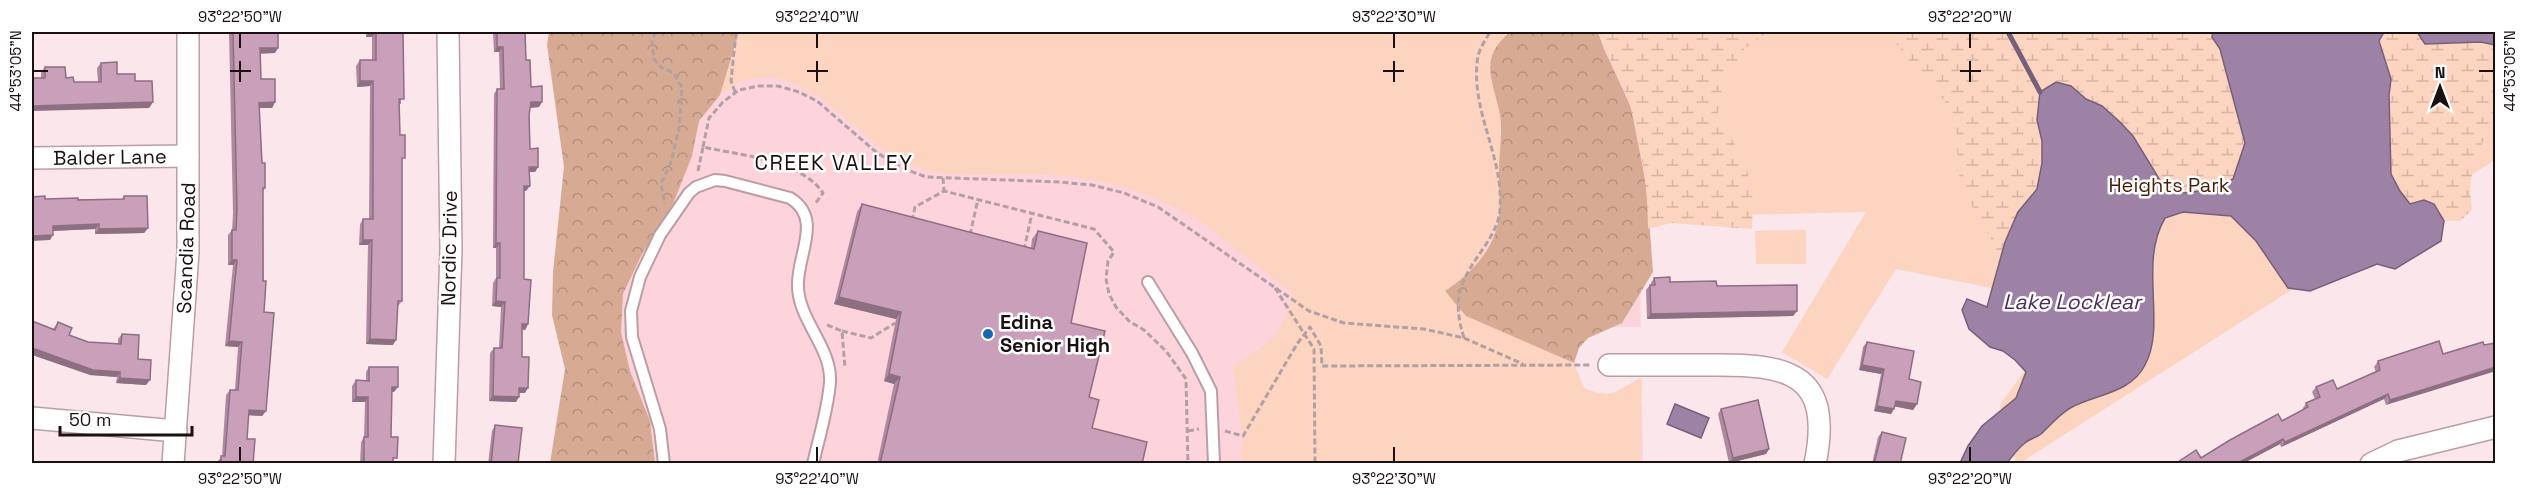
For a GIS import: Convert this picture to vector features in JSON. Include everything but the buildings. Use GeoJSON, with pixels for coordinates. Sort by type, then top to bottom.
{"type":"FeatureCollection","features":[{"type":"Feature","properties":{"kind":"street","name":"Scandia Road"},"geometry":{"type":"LineString","coordinates":[[173,464],[188,252],[188,32]]}},
{"type":"Feature","properties":{"kind":"street","name":"Nordic Drive"},"geometry":{"type":"LineString","coordinates":[[444,464],[451,249],[448,32]]}},
{"type":"Feature","properties":{"kind":"street","name":"Balder Lane"},"geometry":{"type":"LineString","coordinates":[[32,158],[188,156]]}},
{"type":"Feature","properties":{"kind":"street"},"geometry":{"type":"LineString","coordinates":[[1609,365],[1754,364],[1787,372],[1800,380],[1810,391],[1819,410],[1821,430],[1815,464]]}},
{"type":"Feature","properties":{"kind":"street"},"geometry":{"type":"LineString","coordinates":[[32,418],[176,431]]}},
{"type":"Feature","properties":{"kind":"street"},"geometry":{"type":"LineString","coordinates":[[2371,464],[2398,451],[2496,428]]}},
{"type":"Feature","properties":{"kind":"lane"},"geometry":{"type":"LineString","coordinates":[[664,464],[660,429],[632,337],[631,311],[640,277],[660,236],[689,194],[696,187],[715,180],[790,198],[800,204],[806,213],[808,222],[798,275],[800,302],[828,364],[830,381],[813,464]]}},
{"type":"Feature","properties":{"kind":"lane"},"geometry":{"type":"LineString","coordinates":[[1148,282],[1192,353],[1211,391],[1214,464]]}},
{"type":"Feature","properties":{"kind":"path"},"geometry":{"type":"LineString","coordinates":[[656,32],[652,40],[654,59],[662,68],[674,73],[682,88],[679,129],[671,162],[661,184],[671,219]]}},
{"type":"Feature","properties":{"kind":"path"},"geometry":{"type":"LineString","coordinates":[[735,92],[731,81],[736,32]]}},
{"type":"Feature","properties":{"kind":"path"},"geometry":{"type":"LineString","coordinates":[[1464,338],[1457,318],[1457,298],[1462,282],[1492,236],[1500,211],[1500,184],[1478,103],[1478,54],[1490,32]]}},
{"type":"Feature","properties":{"kind":"path"},"geometry":{"type":"LineString","coordinates":[[703,147],[709,118],[735,92],[759,86],[778,86],[799,92],[817,101],[876,152],[902,168],[926,177],[1070,183],[1092,185],[1124,193],[1158,207],[1309,311],[1344,323],[1424,329],[1464,338],[1523,364]]}},
{"type":"Feature","properties":{"kind":"path"},"geometry":{"type":"LineString","coordinates":[[943,178],[944,190]]}},
{"type":"Feature","properties":{"kind":"path"},"geometry":{"type":"LineString","coordinates":[[910,226],[915,207],[944,190],[1094,229],[1114,252],[1108,261],[1106,279],[1109,294],[1116,307],[1129,321],[1144,330],[1166,351],[1186,379],[1188,464]]}},
{"type":"Feature","properties":{"kind":"path"},"geometry":{"type":"LineString","coordinates":[[969,241],[978,199]]}},
{"type":"Feature","properties":{"kind":"path"},"geometry":{"type":"LineString","coordinates":[[1023,255],[1032,213]]}},
{"type":"Feature","properties":{"kind":"path"},"geometry":{"type":"LineString","coordinates":[[1274,287],[1314,349],[1315,464]]}},
{"type":"Feature","properties":{"kind":"path"},"geometry":{"type":"LineString","coordinates":[[842,331],[871,338],[895,323]]}},
{"type":"Feature","properties":{"kind":"path"},"geometry":{"type":"LineString","coordinates":[[1243,436],[1310,327],[1321,346],[1322,366],[1609,365]]}},
{"type":"Feature","properties":{"kind":"shaded area"},"geometry":{"type":"Polygon","coordinates":[[[585,32],[1637,32],[1641,327],[1563,328],[1564,406],[1642,405],[1643,463],[589,463],[585,32]]]}},
{"type":"Feature","properties":{"kind":"green space"},"geometry":{"type":"Polygon","coordinates":[[[549,32],[739,32],[720,95],[699,121],[692,156],[673,204],[641,256],[623,294],[621,332],[630,371],[650,421],[655,463],[550,463],[565,369],[552,315],[553,272],[564,167],[547,45],[549,32]]]}},
{"type":"Feature","properties":{"kind":"green space"},"geometry":{"type":"Polygon","coordinates":[[[739,32],[1510,32],[1505,35],[1490,65],[1490,79],[1501,116],[1499,218],[1481,260],[1466,278],[1445,291],[1466,316],[1574,363],[1584,388],[1595,392],[1615,392],[1642,378],[1640,463],[1242,463],[1243,436],[1233,367],[1273,337],[1285,319],[1292,293],[1203,223],[1178,208],[1142,193],[1106,182],[1068,176],[947,173],[916,167],[895,157],[834,108],[813,93],[791,82],[768,78],[743,81],[720,95],[739,32]]]}},
{"type":"Feature","properties":{"kind":"green space"},"geometry":{"type":"Polygon","coordinates":[[[1510,32],[1598,32],[1631,107],[1647,190],[1653,272],[1622,323],[1588,338],[1579,348],[1574,363],[1466,316],[1445,291],[1464,277],[1481,259],[1497,228],[1500,210],[1501,128],[1490,71],[1494,52],[1510,32]]]}},
{"type":"Feature","properties":{"kind":"green space"},"geometry":{"type":"Polygon","coordinates":[[[1598,32],[1768,32],[1743,50],[1722,86],[1718,114],[1746,165],[1753,200],[1752,229],[1671,223],[1648,229],[1646,184],[1635,124],[1624,89],[1598,32]]]}},
{"type":"Feature","properties":{"kind":"green space","name":"Heights Park"},"geometry":{"type":"Polygon","coordinates":[[[1637,32],[2495,32],[2495,160],[2020,463],[2016,463],[2000,405],[2071,304],[1896,269],[1827,379],[1782,352],[1866,212],[1639,217],[1637,32]]]}},
{"type":"Feature","properties":{"kind":"green space"},"geometry":{"type":"Polygon","coordinates":[[[1887,32],[2213,32],[2212,37],[2220,49],[2245,143],[2233,179],[2215,189],[2184,193],[2161,182],[2133,136],[2102,106],[2086,99],[2072,86],[2037,120],[2042,154],[2040,181],[2035,193],[2013,222],[1997,273],[1994,244],[1963,191],[1958,170],[1956,120],[1950,107],[1927,83],[1887,32]]]}},
{"type":"Feature","properties":{"kind":"green space"},"geometry":{"type":"Polygon","coordinates":[[[2384,32],[2417,32],[2426,44],[2481,42],[2495,45],[2495,116],[2473,163],[2470,192],[2472,210],[2460,221],[2444,221],[2434,204],[2424,200],[2410,204],[2391,174],[2389,95],[2391,79],[2379,41],[2384,32]]]}},
{"type":"Feature","properties":{"kind":"green space"},"geometry":{"type":"Polygon","coordinates":[[[1806,230],[1806,264],[1756,264],[1755,231],[1806,230]]]}},
{"type":"Feature","properties":{"kind":"water","name":"Lake Locklear"},"geometry":{"type":"Polygon","coordinates":[[[2213,32],[2384,32],[2379,41],[2391,79],[2389,95],[2391,174],[2410,204],[2424,200],[2434,204],[2444,221],[2441,241],[2395,269],[2377,264],[2310,291],[2288,288],[2256,241],[2231,216],[2183,212],[2165,218],[2157,236],[2154,255],[2154,331],[2151,349],[2139,374],[2131,382],[2113,392],[2067,410],[2041,434],[2022,445],[2007,463],[1960,463],[1968,446],[1982,426],[2016,398],[2026,372],[2015,360],[2003,351],[1990,347],[1969,329],[1962,310],[1967,299],[1987,307],[2005,242],[2018,212],[2037,189],[2042,163],[2042,141],[2037,120],[2040,92],[2056,82],[2071,86],[2086,99],[2102,106],[2120,122],[2133,136],[2161,182],[2184,193],[2215,189],[2233,179],[2245,143],[2220,49],[2212,37],[2213,32]]]}},
{"type":"Feature","properties":{"kind":"water"},"geometry":{"type":"Polygon","coordinates":[[[2417,32],[2495,32],[2495,45],[2481,42],[2425,44],[2417,32]]]}},
{"type":"Feature","properties":{"kind":"water"},"geometry":{"type":"Polygon","coordinates":[[[1675,404],[1709,418],[1701,438],[1667,424],[1675,404]]]}},
{"type":"Feature","properties":{"kind":"waterway"},"geometry":{"type":"LineString","coordinates":[[2008,32],[2040,92]]}},
{"type":"Feature","properties":{"kind":"place","name":"Edina Senior High"},"geometry":{"type":"Point","coordinates":[988,334]}},
{"type":"Feature","properties":{"kind":"district","name":"CREEK VALLEY"},"geometry":{"type":"Point","coordinates":[834,162]}}]}
